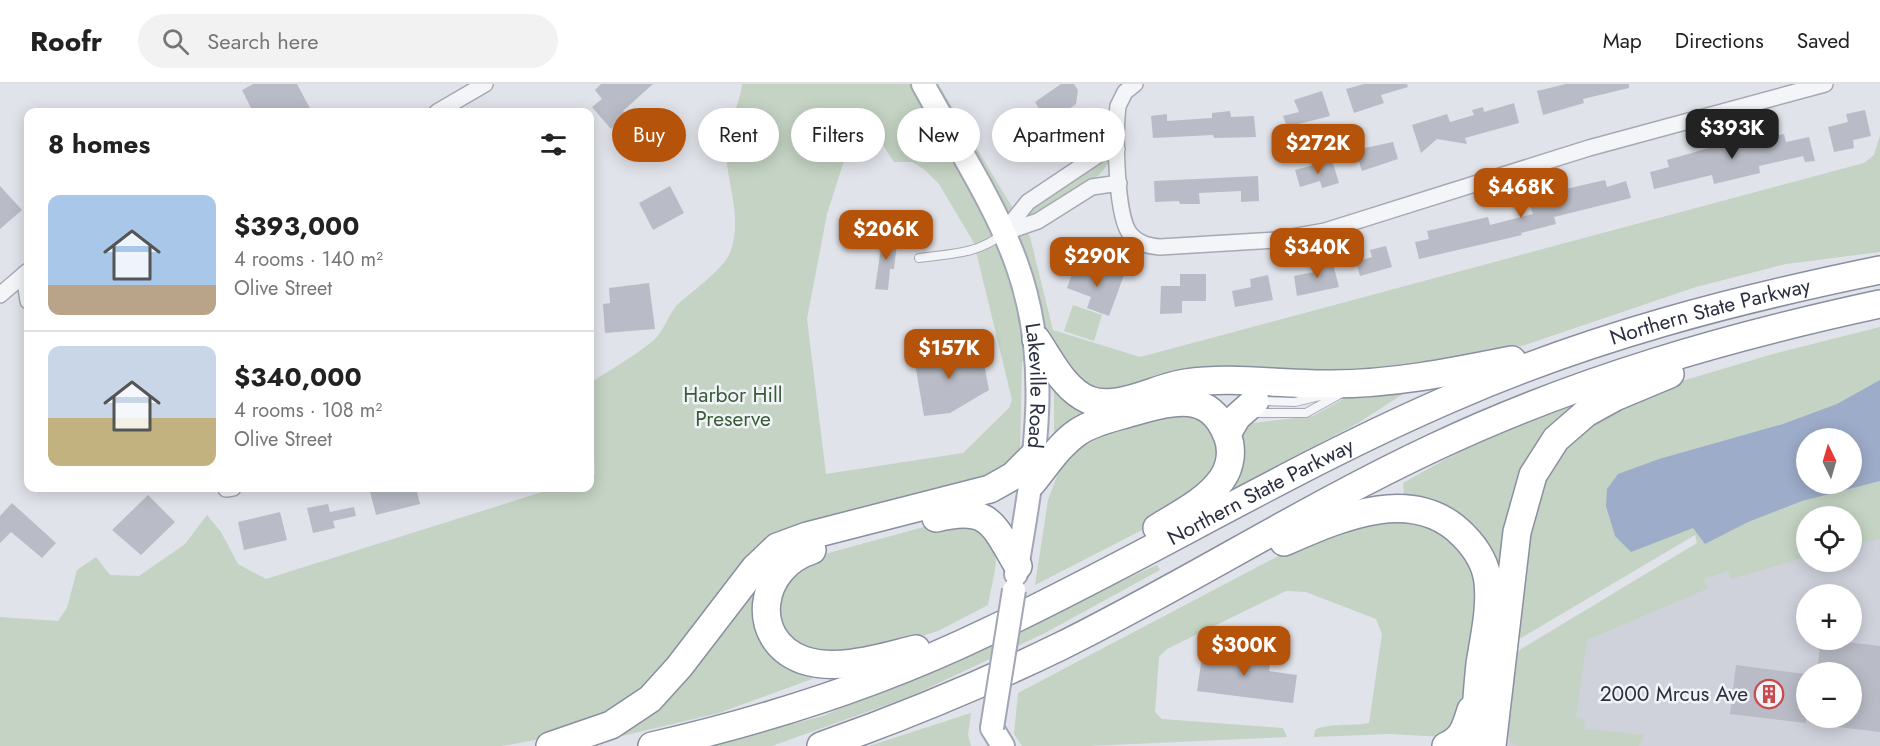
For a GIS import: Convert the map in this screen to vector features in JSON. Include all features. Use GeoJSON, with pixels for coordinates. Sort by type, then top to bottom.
{"type":"FeatureCollection","features":[{"type":"Feature","properties":{"kind":"highway","name":"Northern State Parkway"},"geometry":{"type":"LineString","coordinates":[[652,746],[734,726],[826,697],[985,634],[1384,429],[1498,378],[1592,344],[1737,301],[1880,270]]}},
{"type":"Feature","properties":{"kind":"highway","name":"Northern State Parkway"},"geometry":{"type":"LineString","coordinates":[[821,746],[952,696],[1062,645],[1400,464],[1526,408],[1618,374],[1712,344],[1880,304]]}},
{"type":"Feature","properties":{"kind":"highway"},"geometry":{"type":"LineString","coordinates":[[1492,746],[1520,519],[1533,475],[1556,440],[1575,421],[1600,404],[1676,372],[1744,351],[1880,319]]}},
{"type":"Feature","properties":{"kind":"highway"},"geometry":{"type":"LineString","coordinates":[[1036,339],[1070,386],[1080,395],[1093,401],[1112,402],[1177,384],[1207,382],[1356,384],[1431,376],[1592,344]]}},
{"type":"Feature","properties":{"kind":"highway"},"geometry":{"type":"LineString","coordinates":[[1031,610],[1090,564],[1173,518],[1218,484],[1229,464],[1230,448],[1241,416],[1229,396],[1207,382]]}},
{"type":"Feature","properties":{"kind":"highway"},"geometry":{"type":"LineString","coordinates":[[1031,484],[1066,442],[1080,431],[1107,420],[1171,402],[1192,402],[1207,409],[1219,420],[1241,416]]}},
{"type":"Feature","properties":{"kind":"highway"},"geometry":{"type":"LineString","coordinates":[[550,746],[611,725],[659,690],[755,568],[777,548],[807,536],[990,489],[1013,476],[1036,453]]}},
{"type":"Feature","properties":{"kind":"highway"},"geometry":{"type":"LineString","coordinates":[[1174,585],[1357,514],[1392,508],[1428,513],[1452,524],[1475,548],[1485,569],[1489,598],[1473,746]]}},
{"type":"Feature","properties":{"kind":"highway"},"geometry":{"type":"LineString","coordinates":[[985,634],[871,659],[820,664],[794,655],[777,640],[769,621],[767,598],[777,573],[801,554],[964,512],[978,515],[990,522],[1016,578]]}},
{"type":"Feature","properties":{"kind":"highway"},"geometry":{"type":"LineString","coordinates":[[1446,746],[1457,740],[1464,732],[1478,686]]}},
{"type":"Feature","properties":{"kind":"main road","name":"Lakeville Road"},"geometry":{"type":"LineString","coordinates":[[923,84],[1003,232],[1024,286],[1036,339],[1039,390],[1036,453],[994,740]]}},
{"type":"Feature","properties":{"kind":"street"},"geometry":{"type":"LineString","coordinates":[[445,108],[485,84]]}},
{"type":"Feature","properties":{"kind":"street"},"geometry":{"type":"LineString","coordinates":[[1118,108],[1125,92],[1135,84]]}},
{"type":"Feature","properties":{"kind":"street"},"geometry":{"type":"LineString","coordinates":[[1118,162],[1121,212],[1126,229],[1143,244],[1171,247],[1290,239],[1348,224],[1589,148],[1825,84]]}},
{"type":"Feature","properties":{"kind":"street"},"geometry":{"type":"LineString","coordinates":[[1003,232],[1028,202],[1088,162]]}},
{"type":"Feature","properties":{"kind":"street"},"geometry":{"type":"LineString","coordinates":[[1003,232],[1038,221],[1092,187],[1119,183]]}},
{"type":"Feature","properties":{"kind":"street"},"geometry":{"type":"LineString","coordinates":[[0,295],[24,274]]}},
{"type":"Feature","properties":{"kind":"lane"},"geometry":{"type":"LineString","coordinates":[[919,258],[985,247],[1003,232]]}},
{"type":"Feature","properties":{"kind":"lane"},"geometry":{"type":"LineString","coordinates":[[1241,416],[1307,400],[1356,384]]}},
{"type":"Feature","properties":{"kind":"lane"},"geometry":{"type":"LineString","coordinates":[[1241,416],[1306,413],[1315,410],[1356,384]]}},
{"type":"Feature","properties":{"kind":"shaded area"},"geometry":{"type":"Polygon","coordinates":[[[1880,526],[1880,746],[1492,746],[1502,669],[1698,563],[1796,543],[1796,572],[1862,572],[1862,530],[1880,526]]]}},
{"type":"Feature","properties":{"kind":"green space","name":"Harbor Hill Preserve"},"geometry":{"type":"Polygon","coordinates":[[[742,84],[925,84],[930,92],[940,87],[953,108],[897,108],[897,162],[894,162],[885,148],[885,108],[791,108],[791,162],[844,162],[827,214],[807,319],[826,474],[963,453],[1009,408],[1012,400],[974,243],[939,184],[925,170],[912,162],[980,162],[980,154],[1030,237],[1053,330],[1140,357],[1864,163],[1874,155],[1880,135],[1880,252],[1786,264],[1696,287],[1525,345],[1467,360],[1418,368],[1097,392],[1077,383],[1058,358],[1022,361],[1020,452],[1013,462],[984,480],[785,531],[663,671],[621,708],[552,737],[502,746],[0,746],[0,617],[58,621],[67,608],[77,570],[96,557],[110,575],[139,576],[185,544],[207,515],[221,532],[238,564],[266,579],[542,492],[594,492],[594,380],[654,340],[677,305],[715,272],[728,257],[734,237],[735,223],[727,162],[779,162],[779,108],[736,108],[742,84]]]}},
{"type":"Feature","properties":{"kind":"green space"},"geometry":{"type":"Polygon","coordinates":[[[1099,162],[1109,162],[1095,178],[1072,196],[1023,219],[1026,211],[1099,162]]]}},
{"type":"Feature","properties":{"kind":"green space"},"geometry":{"type":"Polygon","coordinates":[[[1073,305],[1102,315],[1094,341],[1064,331],[1073,305]]]}},
{"type":"Feature","properties":{"kind":"green space"},"geometry":{"type":"Polygon","coordinates":[[[1880,327],[1880,539],[1862,543],[1862,506],[1796,506],[1796,560],[1731,579],[1728,571],[1704,579],[1707,589],[1587,640],[1576,717],[1585,719],[1584,729],[1645,735],[1639,746],[1522,746],[1511,744],[1508,732],[1513,657],[1521,649],[1697,543],[1695,535],[1521,638],[1513,635],[1526,515],[1573,429],[1675,383],[1773,354],[1880,327]]]}},
{"type":"Feature","properties":{"kind":"green space"},"geometry":{"type":"Polygon","coordinates":[[[1054,381],[1098,407],[1056,439],[1054,434],[1054,381]]]}},
{"type":"Feature","properties":{"kind":"green space"},"geometry":{"type":"Polygon","coordinates":[[[1400,388],[1403,394],[1358,423],[1226,493],[1245,421],[1254,423],[1313,416],[1358,391],[1400,388]]]}},
{"type":"Feature","properties":{"kind":"green space"},"geometry":{"type":"Polygon","coordinates":[[[1584,396],[1559,424],[1504,572],[1404,497],[1403,483],[1469,447],[1584,396]]]}},
{"type":"Feature","properties":{"kind":"green space"},"geometry":{"type":"Polygon","coordinates":[[[1174,406],[1204,413],[1222,445],[1209,482],[1144,529],[1035,585],[1048,500],[1068,447],[1174,406]]]}},
{"type":"Feature","properties":{"kind":"green space"},"geometry":{"type":"Polygon","coordinates":[[[1414,515],[1472,556],[1479,588],[1464,718],[1445,737],[1389,734],[1314,737],[1315,730],[1320,728],[1369,723],[1382,634],[1376,619],[1306,592],[1286,591],[1167,649],[1159,657],[1155,712],[1162,719],[1283,728],[1287,737],[1090,746],[1022,746],[1014,734],[1018,693],[1324,532],[1414,515]]]}},
{"type":"Feature","properties":{"kind":"green space"},"geometry":{"type":"Polygon","coordinates":[[[974,518],[990,542],[996,559],[988,605],[938,631],[884,648],[832,654],[793,647],[778,629],[781,582],[803,560],[953,519],[974,518]]]}},
{"type":"Feature","properties":{"kind":"green space"},"geometry":{"type":"Polygon","coordinates":[[[1157,565],[1160,570],[1045,633],[911,696],[772,746],[706,746],[823,716],[1157,565]]]}},
{"type":"Feature","properties":{"kind":"green space"},"geometry":{"type":"Polygon","coordinates":[[[762,566],[758,614],[812,669],[812,679],[719,713],[601,741],[762,566]]]}},
{"type":"Feature","properties":{"kind":"green space"},"geometry":{"type":"Polygon","coordinates":[[[971,713],[968,735],[971,746],[869,746],[971,713]]]}},
{"type":"Feature","properties":{"kind":"water"},"geometry":{"type":"Polygon","coordinates":[[[1880,380],[1880,481],[1862,486],[1862,428],[1796,428],[1796,494],[1829,494],[1802,501],[1748,522],[1705,544],[1693,528],[1631,552],[1615,536],[1606,506],[1607,489],[1618,474],[1659,459],[1783,424],[1837,404],[1880,380]]]}},
{"type":"Feature","properties":{"kind":"building"},"geometry":{"type":"Polygon","coordinates":[[[253,84],[297,84],[310,108],[251,108],[242,90],[253,84]]]}},
{"type":"Feature","properties":{"kind":"building"},"geometry":{"type":"Polygon","coordinates":[[[601,84],[653,84],[626,108],[612,108],[611,129],[592,107],[602,99],[595,90],[601,84]]]}},
{"type":"Feature","properties":{"kind":"building"},"geometry":{"type":"Polygon","coordinates":[[[1061,84],[1074,84],[1078,90],[1076,104],[1070,108],[1039,108],[1035,102],[1061,84]]]}},
{"type":"Feature","properties":{"kind":"building"},"geometry":{"type":"Polygon","coordinates":[[[1364,84],[1407,84],[1408,87],[1381,95],[1384,103],[1354,113],[1346,89],[1364,84]]]}},
{"type":"Feature","properties":{"kind":"building"},"geometry":{"type":"Polygon","coordinates":[[[1566,84],[1629,84],[1629,88],[1583,99],[1584,103],[1543,115],[1537,91],[1566,84]]]}},
{"type":"Feature","properties":{"kind":"building"},"geometry":{"type":"Polygon","coordinates":[[[1322,91],[1330,116],[1287,127],[1283,116],[1299,112],[1294,100],[1322,91]]]}},
{"type":"Feature","properties":{"kind":"building"},"geometry":{"type":"Polygon","coordinates":[[[1514,103],[1519,123],[1465,138],[1467,144],[1437,139],[1421,153],[1412,125],[1447,114],[1450,122],[1474,115],[1472,110],[1483,107],[1484,112],[1514,103]]]}},
{"type":"Feature","properties":{"kind":"building"},"geometry":{"type":"Polygon","coordinates":[[[1865,110],[1871,136],[1853,140],[1854,148],[1834,152],[1828,127],[1848,122],[1846,114],[1865,110]]]}},
{"type":"Feature","properties":{"kind":"building"},"geometry":{"type":"Polygon","coordinates":[[[1230,111],[1231,117],[1254,116],[1256,137],[1214,138],[1213,135],[1153,138],[1151,116],[1167,114],[1167,121],[1212,118],[1212,113],[1230,111]]]}},
{"type":"Feature","properties":{"kind":"building"},"geometry":{"type":"Polygon","coordinates":[[[1784,134],[1786,142],[1809,137],[1815,161],[1805,162],[1803,156],[1759,166],[1760,173],[1714,184],[1712,175],[1654,189],[1650,172],[1669,167],[1667,160],[1751,136],[1752,142],[1784,134]]]}},
{"type":"Feature","properties":{"kind":"building"},"geometry":{"type":"Polygon","coordinates":[[[1393,142],[1398,159],[1362,171],[1355,150],[1393,142]]]}},
{"type":"Feature","properties":{"kind":"building"},"geometry":{"type":"Polygon","coordinates":[[[1332,160],[1339,183],[1322,188],[1320,181],[1300,187],[1295,170],[1332,160]]]}},
{"type":"Feature","properties":{"kind":"building"},"geometry":{"type":"Polygon","coordinates":[[[1258,176],[1259,201],[1241,202],[1241,191],[1199,193],[1200,204],[1180,204],[1179,201],[1155,202],[1154,181],[1258,176]]]}},
{"type":"Feature","properties":{"kind":"building"},"geometry":{"type":"Polygon","coordinates":[[[1605,180],[1607,187],[1626,181],[1631,198],[1554,217],[1556,224],[1521,233],[1522,235],[1419,259],[1415,242],[1429,239],[1427,231],[1488,217],[1490,225],[1533,214],[1530,206],[1550,201],[1548,193],[1605,180]]]}},
{"type":"Feature","properties":{"kind":"building"},"geometry":{"type":"Polygon","coordinates":[[[0,186],[22,210],[0,229],[0,186]]]}},
{"type":"Feature","properties":{"kind":"building"},"geometry":{"type":"Polygon","coordinates":[[[670,186],[684,213],[653,230],[639,203],[670,186]]]}},
{"type":"Feature","properties":{"kind":"building"},"geometry":{"type":"Polygon","coordinates":[[[883,234],[898,235],[894,269],[890,269],[888,290],[875,289],[883,234]]]}},
{"type":"Feature","properties":{"kind":"building"},"geometry":{"type":"Polygon","coordinates":[[[1386,246],[1392,267],[1360,276],[1356,262],[1372,257],[1370,250],[1386,246]]]}},
{"type":"Feature","properties":{"kind":"building"},"geometry":{"type":"Polygon","coordinates":[[[1332,260],[1339,287],[1297,296],[1294,276],[1314,272],[1313,265],[1332,260]]]}},
{"type":"Feature","properties":{"kind":"building"},"geometry":{"type":"Polygon","coordinates":[[[1075,265],[1103,274],[1104,269],[1124,275],[1109,316],[1087,308],[1091,297],[1067,288],[1075,265]]]}},
{"type":"Feature","properties":{"kind":"building"},"geometry":{"type":"Polygon","coordinates":[[[1180,274],[1206,274],[1206,301],[1182,301],[1182,313],[1160,314],[1161,286],[1180,286],[1180,274]]]}},
{"type":"Feature","properties":{"kind":"building"},"geometry":{"type":"Polygon","coordinates":[[[1268,275],[1273,300],[1235,307],[1232,291],[1251,287],[1250,279],[1268,275]]]}},
{"type":"Feature","properties":{"kind":"building"},"geometry":{"type":"Polygon","coordinates":[[[649,283],[655,329],[605,333],[603,304],[610,303],[609,288],[649,283]]]}},
{"type":"Feature","properties":{"kind":"building"},"geometry":{"type":"Polygon","coordinates":[[[939,348],[983,358],[989,390],[950,413],[924,416],[913,352],[939,348]]]}},
{"type":"Feature","properties":{"kind":"building"},"geometry":{"type":"Polygon","coordinates":[[[370,492],[417,492],[420,504],[376,515],[370,492]]]}},
{"type":"Feature","properties":{"kind":"building"},"geometry":{"type":"Polygon","coordinates":[[[148,495],[175,522],[141,555],[112,530],[148,495]]]}},
{"type":"Feature","properties":{"kind":"building"},"geometry":{"type":"Polygon","coordinates":[[[12,503],[56,543],[42,558],[11,532],[0,543],[0,516],[12,503]]]}},
{"type":"Feature","properties":{"kind":"building"},"geometry":{"type":"Polygon","coordinates":[[[328,504],[330,512],[354,507],[356,516],[333,521],[335,528],[313,533],[307,508],[328,504]]]}},
{"type":"Feature","properties":{"kind":"building"},"geometry":{"type":"Polygon","coordinates":[[[280,512],[287,540],[244,550],[238,522],[280,512]]]}},
{"type":"Feature","properties":{"kind":"building"},"geometry":{"type":"Polygon","coordinates":[[[1862,644],[1880,646],[1880,732],[1846,728],[1862,728],[1862,662],[1818,662],[1820,650],[1862,650],[1862,644]]]}},
{"type":"Feature","properties":{"kind":"building"},"geometry":{"type":"Polygon","coordinates":[[[1203,650],[1271,658],[1269,671],[1297,675],[1293,703],[1197,691],[1203,650]]]}},
{"type":"Feature","properties":{"kind":"building"},"geometry":{"type":"Polygon","coordinates":[[[1736,665],[1796,673],[1796,722],[1730,714],[1736,665]]]}},
{"type":"Feature","properties":{"kind":"place","name":"2000 Mrcus Ave"},"geometry":{"type":"Point","coordinates":[1769,694]}}]}
